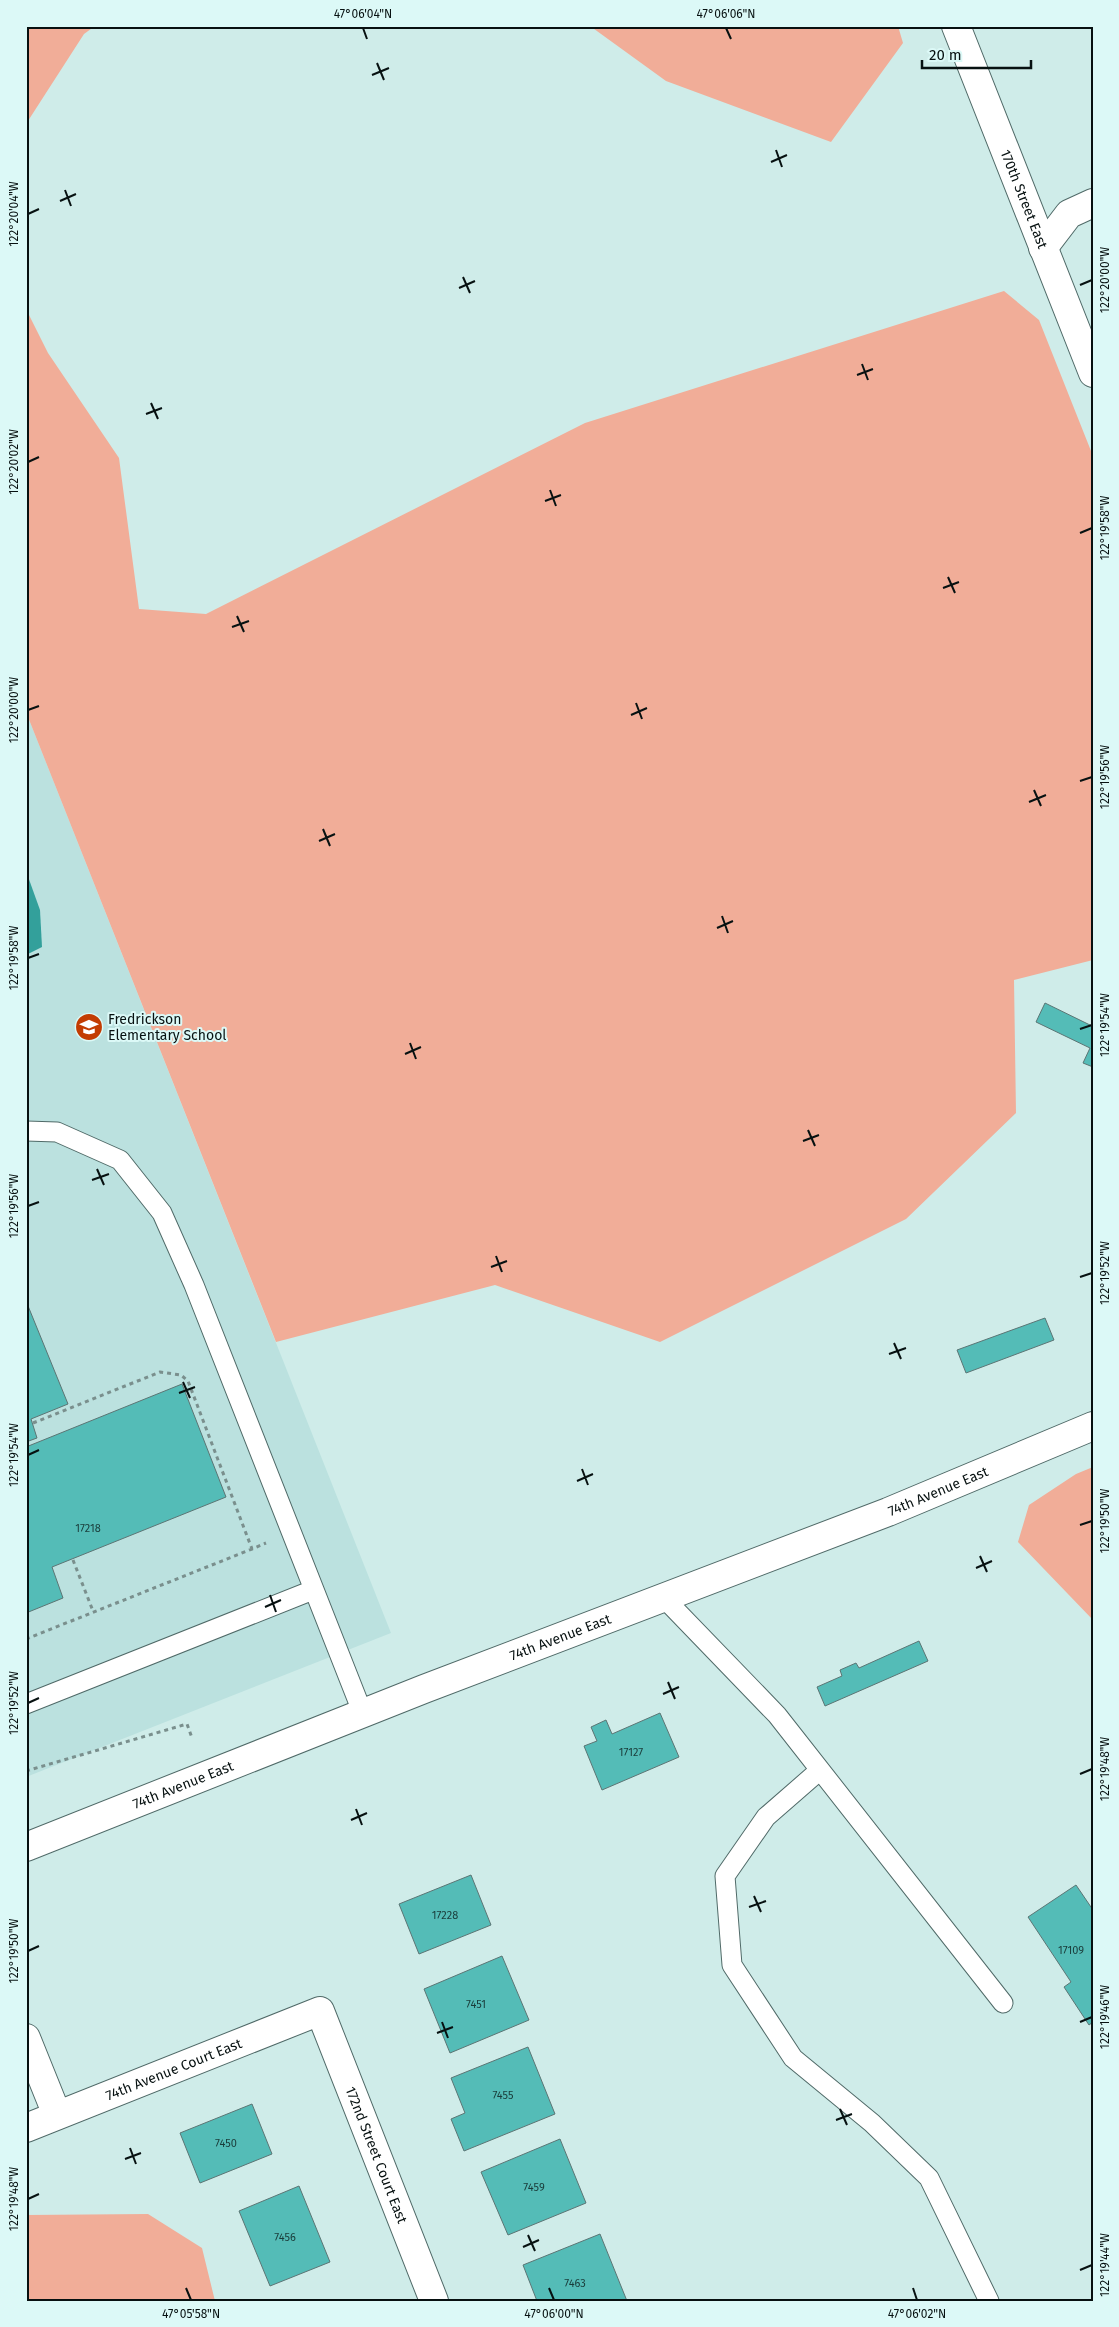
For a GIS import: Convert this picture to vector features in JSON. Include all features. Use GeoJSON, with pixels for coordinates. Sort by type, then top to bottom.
{"type":"FeatureCollection","features":[{"type":"Feature","properties":{"kind":"street","name":"170th Street East"},"geometry":{"type":"LineString","coordinates":[[956,26],[1093,373]]}},
{"type":"Feature","properties":{"kind":"street"},"geometry":{"type":"LineString","coordinates":[[1043,248],[1069,214],[1093,203]]}},
{"type":"Feature","properties":{"kind":"street","name":"74th Avenue East"},"geometry":{"type":"LineString","coordinates":[[26,1847],[363,1714],[888,1512],[1093,1426]]}},
{"type":"Feature","properties":{"kind":"street","name":"74th Avenue Court East"},"geometry":{"type":"LineString","coordinates":[[26,2128],[320,2011]]}},
{"type":"Feature","properties":{"kind":"street","name":"172nd Street Court East"},"geometry":{"type":"LineString","coordinates":[[320,2011],[434,2301]]}},
{"type":"Feature","properties":{"kind":"street"},"geometry":{"type":"LineString","coordinates":[[26,2038],[57,2115]]}},
{"type":"Feature","properties":{"kind":"lane"},"geometry":{"type":"LineString","coordinates":[[26,1131],[57,1132],[120,1160],[162,1213],[194,1285],[363,1714]]}},
{"type":"Feature","properties":{"kind":"lane"},"geometry":{"type":"LineString","coordinates":[[26,1704],[313,1590]]}},
{"type":"Feature","properties":{"kind":"lane"},"geometry":{"type":"LineString","coordinates":[[664,1598],[777,1716],[1002,2003]]}},
{"type":"Feature","properties":{"kind":"lane"},"geometry":{"type":"LineString","coordinates":[[820,1770],[766,1817],[726,1876],[732,1965],[793,2058],[872,2122],[929,2178],[989,2301]]}},
{"type":"Feature","properties":{"kind":"path"},"geometry":{"type":"LineString","coordinates":[[33,1423],[160,1372],[181,1375],[188,1381],[252,1549]]}},
{"type":"Feature","properties":{"kind":"path"},"geometry":{"type":"LineString","coordinates":[[26,1639],[272,1541]]}},
{"type":"Feature","properties":{"kind":"path"},"geometry":{"type":"LineString","coordinates":[[73,1560],[94,1611]]}},
{"type":"Feature","properties":{"kind":"path"},"geometry":{"type":"LineString","coordinates":[[26,1771],[187,1724],[192,1738]]}},
{"type":"Feature","properties":{"kind":"shaded area"},"geometry":{"type":"Polygon","coordinates":[[[26,26],[95,26],[84,34],[26,124],[26,26]]]}},
{"type":"Feature","properties":{"kind":"shaded area"},"geometry":{"type":"Polygon","coordinates":[[[590,26],[898,26],[903,43],[831,142],[666,81],[590,26]]]}},
{"type":"Feature","properties":{"kind":"shaded area"},"geometry":{"type":"Polygon","coordinates":[[[1004,291],[1039,320],[1093,456],[1093,960],[1014,980],[1016,1113],[906,1219],[660,1342],[495,1285],[276,1342],[26,712],[26,309],[48,353],[119,458],[139,609],[206,614],[585,423],[1004,291]]]}},
{"type":"Feature","properties":{"kind":"shaded area","name":"Fredrickson Elementary School"},"geometry":{"type":"Polygon","coordinates":[[[26,712],[391,1633],[26,1777],[26,712]]]}},
{"type":"Feature","properties":{"kind":"shaded area"},"geometry":{"type":"Polygon","coordinates":[[[1093,1467],[1093,1620],[1018,1542],[1029,1505],[1076,1474],[1093,1467]]]}},
{"type":"Feature","properties":{"kind":"shaded area"},"geometry":{"type":"Polygon","coordinates":[[[148,2214],[202,2248],[215,2301],[26,2301],[26,2215],[148,2214]]]}},
{"type":"Feature","properties":{"kind":"water"},"geometry":{"type":"Polygon","coordinates":[[[26,871],[40,910],[42,947],[26,955],[26,871]]]}},
{"type":"Feature","properties":{"kind":"building"},"geometry":{"type":"Polygon","coordinates":[[[1045,1003],[1092,1026],[1093,1023],[1093,1067],[1083,1063],[1090,1048],[1036,1022],[1045,1003]]]}},
{"type":"Feature","properties":{"kind":"building"},"geometry":{"type":"Polygon","coordinates":[[[26,1301],[68,1404],[31,1419],[37,1438],[26,1442],[26,1301]]]}},
{"type":"Feature","properties":{"kind":"building"},"geometry":{"type":"Polygon","coordinates":[[[1045,1318],[1054,1340],[966,1373],[957,1350],[1045,1318]]]}},
{"type":"Feature","properties":{"kind":"building"},"geometry":{"type":"Polygon","coordinates":[[[182,1384],[226,1497],[52,1567],[63,1598],[26,1613],[26,1447],[182,1384]]]}},
{"type":"Feature","properties":{"kind":"building"},"geometry":{"type":"Polygon","coordinates":[[[919,1641],[928,1661],[825,1706],[817,1687],[842,1676],[840,1670],[856,1663],[859,1668],[919,1641]]]}},
{"type":"Feature","properties":{"kind":"building"},"geometry":{"type":"Polygon","coordinates":[[[660,1713],[679,1757],[602,1790],[584,1746],[597,1741],[591,1727],[606,1720],[612,1734],[660,1713]]]}},
{"type":"Feature","properties":{"kind":"building"},"geometry":{"type":"Polygon","coordinates":[[[471,1875],[491,1925],[419,1954],[399,1904],[471,1875]]]}},
{"type":"Feature","properties":{"kind":"building"},"geometry":{"type":"Polygon","coordinates":[[[1076,1885],[1093,1910],[1093,2022],[1089,2025],[1064,1987],[1071,1982],[1028,1917],[1076,1885]]]}},
{"type":"Feature","properties":{"kind":"building"},"geometry":{"type":"Polygon","coordinates":[[[502,1956],[529,2020],[450,2053],[424,1989],[502,1956]]]}},
{"type":"Feature","properties":{"kind":"building"},"geometry":{"type":"Polygon","coordinates":[[[528,2047],[555,2114],[464,2151],[451,2119],[465,2113],[451,2078],[528,2047]]]}},
{"type":"Feature","properties":{"kind":"building"},"geometry":{"type":"Polygon","coordinates":[[[252,2104],[272,2154],[200,2183],[180,2133],[252,2104]]]}},
{"type":"Feature","properties":{"kind":"building"},"geometry":{"type":"Polygon","coordinates":[[[560,2139],[586,2203],[508,2235],[481,2172],[560,2139]]]}},
{"type":"Feature","properties":{"kind":"building"},"geometry":{"type":"Polygon","coordinates":[[[299,2186],[330,2262],[270,2286],[239,2211],[299,2186]]]}},
{"type":"Feature","properties":{"kind":"building"},"geometry":{"type":"Polygon","coordinates":[[[600,2234],[627,2301],[537,2301],[523,2265],[600,2234]]]}},
{"type":"Feature","properties":{"kind":"place","name":"Fredrickson Elementary School"},"geometry":{"type":"Point","coordinates":[89,1027]}}]}
